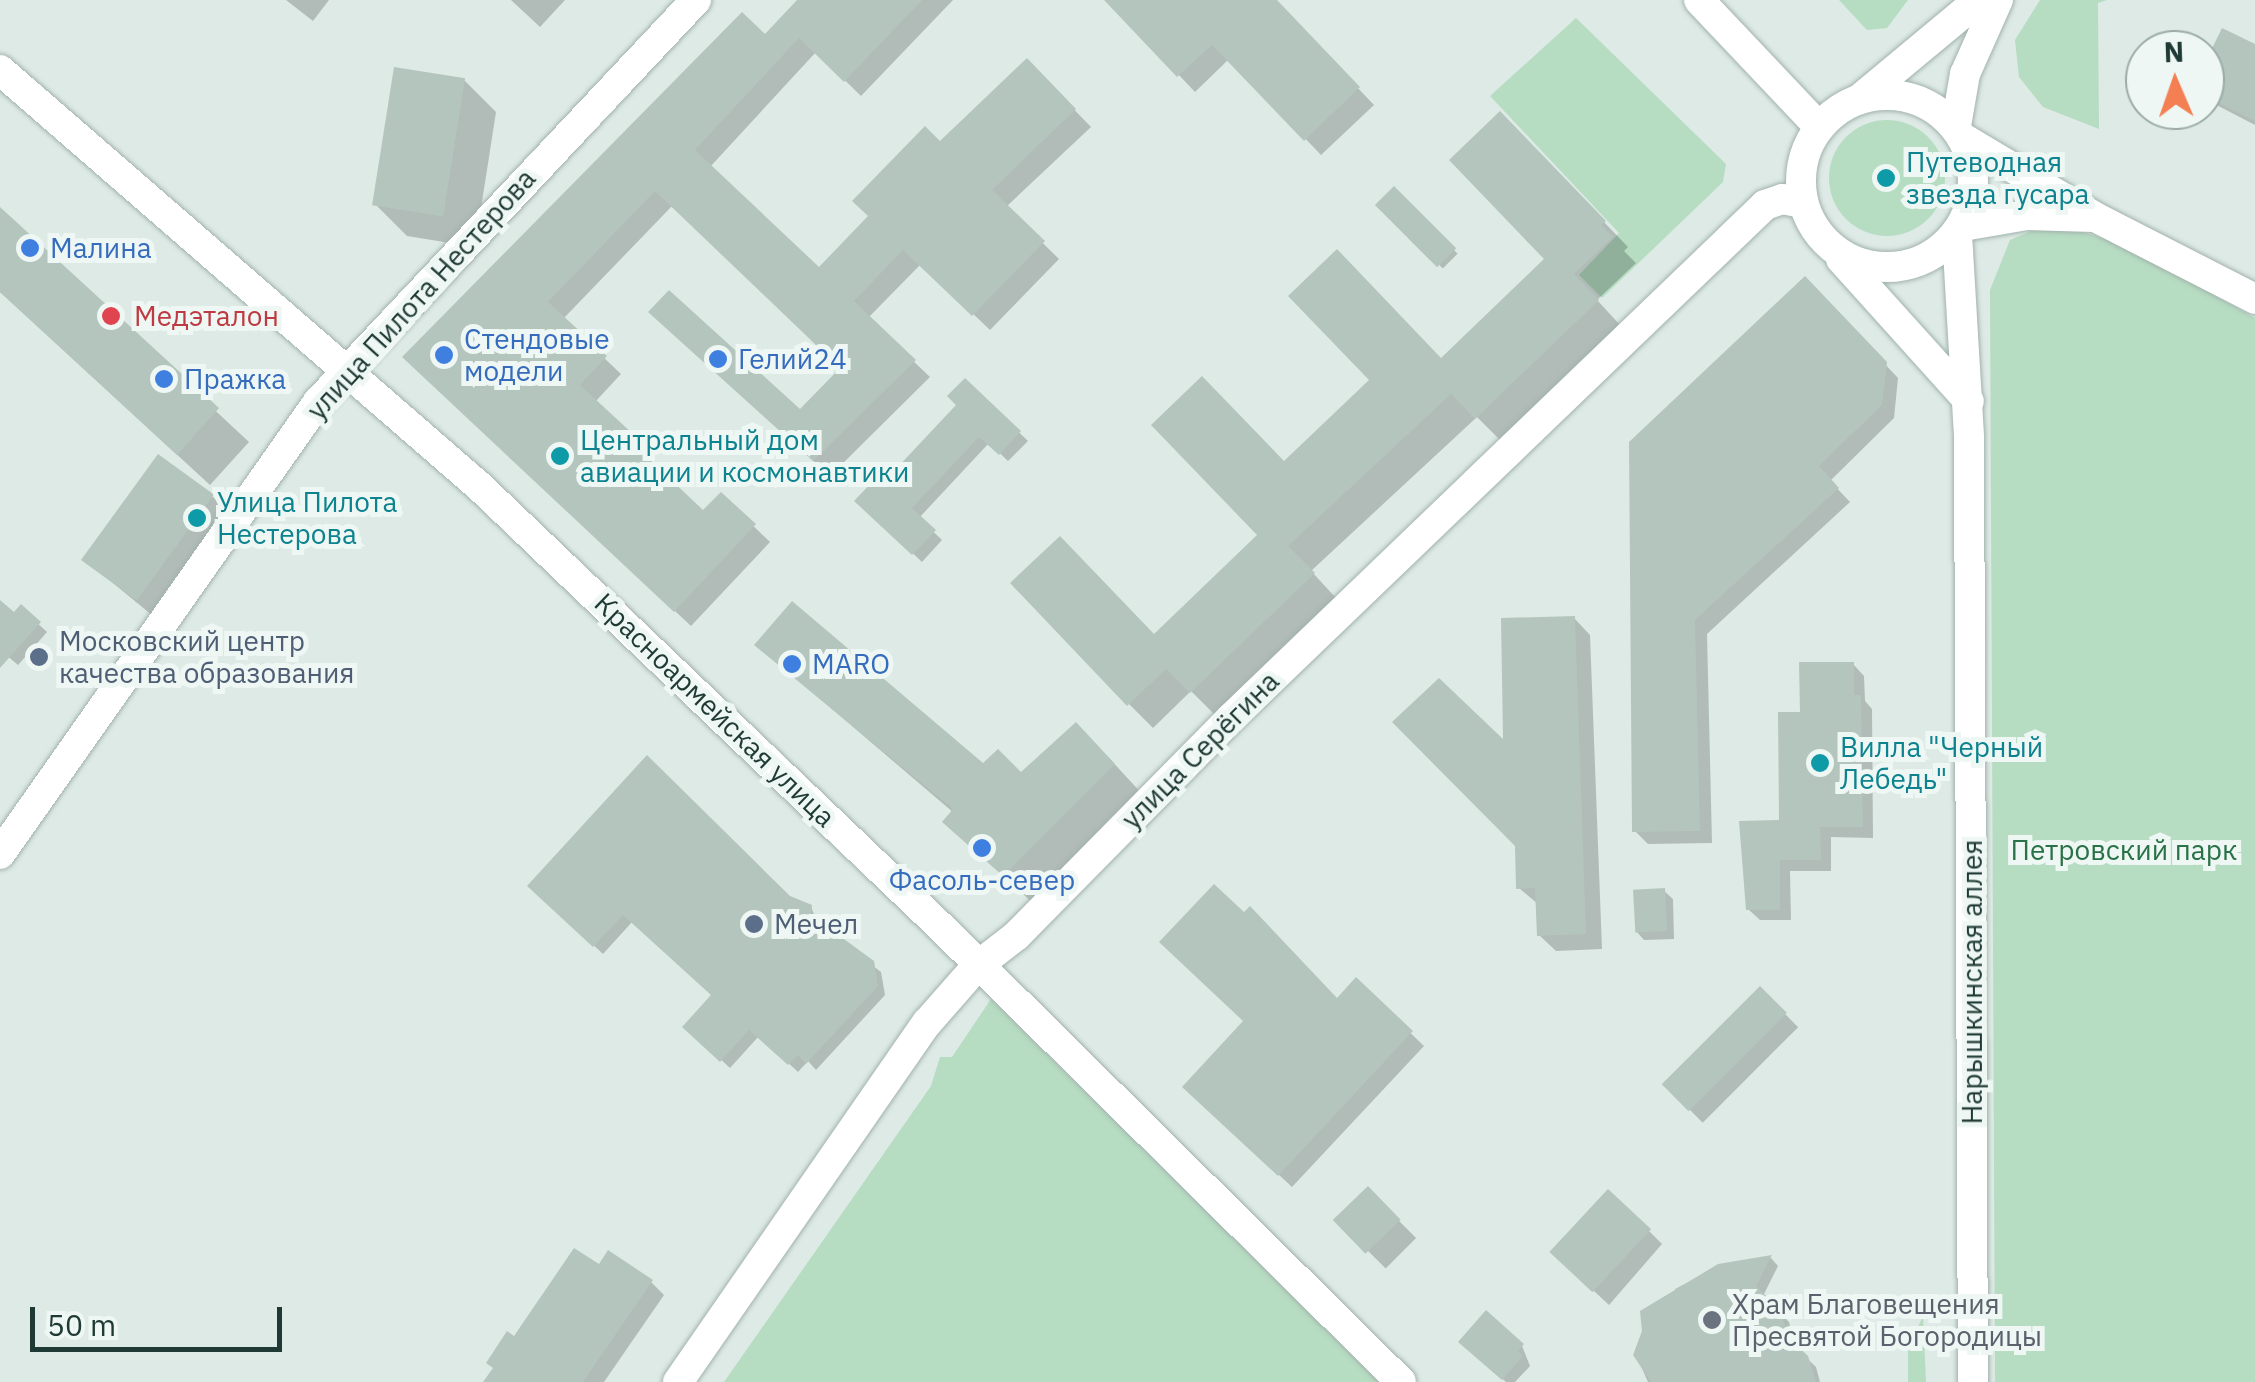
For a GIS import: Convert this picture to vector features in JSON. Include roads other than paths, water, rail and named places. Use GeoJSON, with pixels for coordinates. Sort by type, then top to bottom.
{"type":"FeatureCollection","features":[{"type":"Feature","properties":{"kind":"street","name":"улица Пилота Нестерова"},"geometry":{"type":"LineString","coordinates":[[0,854],[318,402],[696,0]]}},
{"type":"Feature","properties":{"kind":"street"},"geometry":{"type":"LineString","coordinates":[[1699,0],[1820,127]]}},
{"type":"Feature","properties":{"kind":"street"},"geometry":{"type":"LineString","coordinates":[[1969,401],[1832,250],[1803,203],[1803,164],[1820,127],[1979,0]]}},
{"type":"Feature","properties":{"kind":"street"},"geometry":{"type":"LineString","coordinates":[[1960,230],[1974,170],[1960,132],[1965,74],[1998,0]]}},
{"type":"Feature","properties":{"kind":"street","name":"Красноармейская улица"},"geometry":{"type":"LineString","coordinates":[[0,70],[350,368],[680,676],[1402,1382]]}},
{"type":"Feature","properties":{"kind":"street"},"geometry":{"type":"LineString","coordinates":[[1859,99],[1890,94],[1920,101],[1960,132],[2096,217],[2255,299]]}},
{"type":"Feature","properties":{"kind":"street","name":"улица Серёгина"},"geometry":{"type":"LineString","coordinates":[[678,1382],[928,1023],[976,967],[1016,936],[1230,718],[1765,205],[1782,199],[1803,203]]}},
{"type":"Feature","properties":{"kind":"street"},"geometry":{"type":"LineString","coordinates":[[1832,250],[1864,265],[1898,268],[1931,257],[1960,230],[2028,215],[2096,217]]}},
{"type":"Feature","properties":{"kind":"street","name":"Нарышкинская аллея"},"geometry":{"type":"LineString","coordinates":[[1960,230],[1969,401],[1973,1382]]}},
{"type":"Feature","properties":{"kind":"place","name":"Путеводная звезда гусара"},"geometry":{"type":"Point","coordinates":[1886,178]}},
{"type":"Feature","properties":{"kind":"place","name":"Малина"},"geometry":{"type":"Point","coordinates":[30,248]}},
{"type":"Feature","properties":{"kind":"place","name":"Медэталон"},"geometry":{"type":"Point","coordinates":[111,316]}},
{"type":"Feature","properties":{"kind":"place","name":"Стендовые модели"},"geometry":{"type":"Point","coordinates":[444,355]}},
{"type":"Feature","properties":{"kind":"place","name":"Гелий24"},"geometry":{"type":"Point","coordinates":[718,359]}},
{"type":"Feature","properties":{"kind":"place","name":"Пражка"},"geometry":{"type":"Point","coordinates":[164,379]}},
{"type":"Feature","properties":{"kind":"place","name":"Центральный дом авиации и космонавтики"},"geometry":{"type":"Point","coordinates":[560,456]}},
{"type":"Feature","properties":{"kind":"place","name":"Улица Пилота Нестерова"},"geometry":{"type":"Point","coordinates":[197,518]}},
{"type":"Feature","properties":{"kind":"place","name":"Московский центр качества образования"},"geometry":{"type":"Point","coordinates":[39,657]}},
{"type":"Feature","properties":{"kind":"place","name":"MARO"},"geometry":{"type":"Point","coordinates":[792,664]}},
{"type":"Feature","properties":{"kind":"place","name":"Вилла \"Черный Лебедь\""},"geometry":{"type":"Point","coordinates":[1820,763]}},
{"type":"Feature","properties":{"kind":"place","name":"Фасоль-север"},"geometry":{"type":"Point","coordinates":[982,848]}},
{"type":"Feature","properties":{"kind":"place","name":"Мечел"},"geometry":{"type":"Point","coordinates":[754,924]}},
{"type":"Feature","properties":{"kind":"place","name":"Храм Благовещения Пресвятой Богородицы"},"geometry":{"type":"Point","coordinates":[1712,1320]}},
{"type":"Feature","properties":{"kind":"park label","name":"Петровский парк"},"geometry":{"type":"Point","coordinates":[2124,850]}}]}
